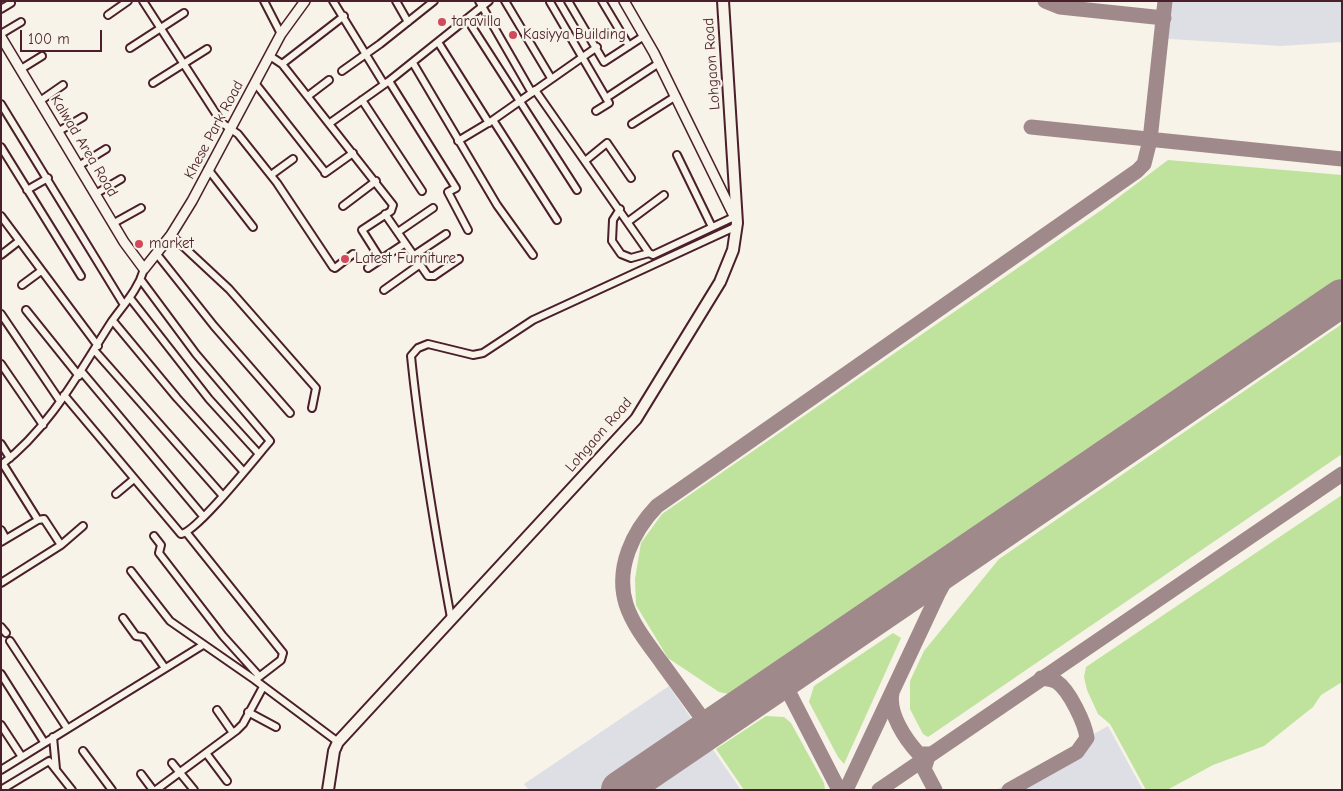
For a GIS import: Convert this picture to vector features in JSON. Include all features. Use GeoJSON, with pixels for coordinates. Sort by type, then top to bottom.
{"type":"FeatureCollection","features":[{"type":"Feature","properties":{"kind":"main road","name":"Lohgaon Road"},"geometry":{"type":"LineString","coordinates":[[328,790],[334,751],[338,742],[636,419],[720,282],[733,250],[736,222],[723,1]]}},
{"type":"Feature","properties":{"kind":"street"},"geometry":{"type":"LineString","coordinates":[[108,14],[128,1]]}},
{"type":"Feature","properties":{"kind":"street"},"geometry":{"type":"LineString","coordinates":[[143,1],[222,123],[238,134],[271,175],[332,267],[335,268],[353,254]]}},
{"type":"Feature","properties":{"kind":"street"},"geometry":{"type":"LineString","coordinates":[[264,1],[281,34]]}},
{"type":"Feature","properties":{"kind":"street"},"geometry":{"type":"LineString","coordinates":[[333,1],[456,188],[448,192],[468,230]]}},
{"type":"Feature","properties":{"kind":"street"},"geometry":{"type":"LineString","coordinates":[[396,1],[408,22]]}},
{"type":"Feature","properties":{"kind":"street"},"geometry":{"type":"LineString","coordinates":[[342,71],[367,54],[434,1]]}},
{"type":"Feature","properties":{"kind":"street"},"geometry":{"type":"LineString","coordinates":[[330,123],[413,63],[467,19],[480,4],[489,1]]}},
{"type":"Feature","properties":{"kind":"street"},"geometry":{"type":"LineString","coordinates":[[504,1],[551,78]]}},
{"type":"Feature","properties":{"kind":"street"},"geometry":{"type":"LineString","coordinates":[[568,1],[604,62],[644,36]]}},
{"type":"Feature","properties":{"kind":"street"},"geometry":{"type":"LineString","coordinates":[[602,1],[629,46]]}},
{"type":"Feature","properties":{"kind":"street"},"geometry":{"type":"LineString","coordinates":[[624,1],[676,96],[736,222]]}},
{"type":"Feature","properties":{"kind":"street"},"geometry":{"type":"LineString","coordinates":[[1,8],[11,2]]}},
{"type":"Feature","properties":{"kind":"street","name":"Khese Park Road"},"geometry":{"type":"LineString","coordinates":[[144,270],[171,235],[281,34],[304,2]]}},
{"type":"Feature","properties":{"kind":"street"},"geometry":{"type":"LineString","coordinates":[[550,2],[606,98],[608,103],[596,111]]}},
{"type":"Feature","properties":{"kind":"street"},"geometry":{"type":"LineString","coordinates":[[480,4],[533,92],[629,221],[649,253]]}},
{"type":"Feature","properties":{"kind":"street"},"geometry":{"type":"LineString","coordinates":[[130,48],[184,13]]}},
{"type":"Feature","properties":{"kind":"street"},"geometry":{"type":"LineString","coordinates":[[282,64],[344,16]]}},
{"type":"Feature","properties":{"kind":"street"},"geometry":{"type":"LineString","coordinates":[[467,19],[577,190]]}},
{"type":"Feature","properties":{"kind":"street"},"geometry":{"type":"LineString","coordinates":[[1,36],[21,22]]}},
{"type":"Feature","properties":{"kind":"street","name":"Kalwad Area Road"},"geometry":{"type":"LineString","coordinates":[[1,36],[144,270]]}},
{"type":"Feature","properties":{"kind":"street"},"geometry":{"type":"LineString","coordinates":[[438,42],[557,220]]}},
{"type":"Feature","properties":{"kind":"street"},"geometry":{"type":"LineString","coordinates":[[458,141],[519,102],[596,47]]}},
{"type":"Feature","properties":{"kind":"street"},"geometry":{"type":"LineString","coordinates":[[153,83],[207,49]]}},
{"type":"Feature","properties":{"kind":"street"},"geometry":{"type":"LineString","coordinates":[[21,70],[42,56]]}},
{"type":"Feature","properties":{"kind":"street"},"geometry":{"type":"LineString","coordinates":[[270,56],[282,64],[393,204],[391,210],[362,230],[381,260]]}},
{"type":"Feature","properties":{"kind":"street"},"geometry":{"type":"LineString","coordinates":[[413,63],[458,141],[514,230],[533,255]]}},
{"type":"Feature","properties":{"kind":"street"},"geometry":{"type":"LineString","coordinates":[[606,98],[659,63]]}},
{"type":"Feature","properties":{"kind":"street"},"geometry":{"type":"LineString","coordinates":[[308,96],[329,80]]}},
{"type":"Feature","properties":{"kind":"street"},"geometry":{"type":"LineString","coordinates":[[255,83],[325,173],[352,153]]}},
{"type":"Feature","properties":{"kind":"street"},"geometry":{"type":"LineString","coordinates":[[40,101],[64,86]]}},
{"type":"Feature","properties":{"kind":"street"},"geometry":{"type":"LineString","coordinates":[[632,124],[676,96]]}},
{"type":"Feature","properties":{"kind":"street"},"geometry":{"type":"LineString","coordinates":[[362,100],[422,192]]}},
{"type":"Feature","properties":{"kind":"street"},"geometry":{"type":"LineString","coordinates":[[1,104],[124,305]]}},
{"type":"Feature","properties":{"kind":"street"},"geometry":{"type":"LineString","coordinates":[[59,131],[84,117]]}},
{"type":"Feature","properties":{"kind":"street"},"geometry":{"type":"LineString","coordinates":[[585,160],[606,143],[631,178]]}},
{"type":"Feature","properties":{"kind":"street"},"geometry":{"type":"LineString","coordinates":[[1,146],[81,276]]}},
{"type":"Feature","properties":{"kind":"street"},"geometry":{"type":"LineString","coordinates":[[80,165],[106,149]]}},
{"type":"Feature","properties":{"kind":"street"},"geometry":{"type":"LineString","coordinates":[[677,155],[700,198],[712,227]]}},
{"type":"Feature","properties":{"kind":"street"},"geometry":{"type":"LineString","coordinates":[[271,175],[293,159]]}},
{"type":"Feature","properties":{"kind":"street"},"geometry":{"type":"LineString","coordinates":[[208,170],[253,226]]}},
{"type":"Feature","properties":{"kind":"street"},"geometry":{"type":"LineString","coordinates":[[27,190],[48,178]]}},
{"type":"Feature","properties":{"kind":"street"},"geometry":{"type":"LineString","coordinates":[[97,193],[121,179]]}},
{"type":"Feature","properties":{"kind":"street"},"geometry":{"type":"LineString","coordinates":[[343,206],[376,181]]}},
{"type":"Feature","properties":{"kind":"street"},"geometry":{"type":"LineString","coordinates":[[629,221],[664,195]]}},
{"type":"Feature","properties":{"kind":"street"},"geometry":{"type":"LineString","coordinates":[[114,223],[140,208]]}},
{"type":"Feature","properties":{"kind":"street"},"geometry":{"type":"LineString","coordinates":[[398,232],[433,208]]}},
{"type":"Feature","properties":{"kind":"street"},"geometry":{"type":"LineString","coordinates":[[620,210],[614,220],[612,242],[624,256],[631,258],[649,253],[653,255],[712,227],[736,222]]}},
{"type":"Feature","properties":{"kind":"street"},"geometry":{"type":"LineString","coordinates":[[385,214],[419,265],[431,276],[460,259]]}},
{"type":"Feature","properties":{"kind":"street"},"geometry":{"type":"LineString","coordinates":[[1,216],[96,348],[223,496]]}},
{"type":"Feature","properties":{"kind":"street"},"geometry":{"type":"LineString","coordinates":[[452,618],[431,509],[415,392],[412,356],[414,352],[428,344],[473,355],[483,353],[534,320],[736,222]]}},
{"type":"Feature","properties":{"kind":"street"},"geometry":{"type":"LineString","coordinates":[[413,256],[446,234]]}},
{"type":"Feature","properties":{"kind":"street"},"geometry":{"type":"LineString","coordinates":[[171,235],[229,289],[316,388],[312,408]]}},
{"type":"Feature","properties":{"kind":"street"},"geometry":{"type":"LineString","coordinates":[[1,255],[19,241]]}},
{"type":"Feature","properties":{"kind":"street"},"geometry":{"type":"LineString","coordinates":[[368,268],[404,244]]}},
{"type":"Feature","properties":{"kind":"street"},"geometry":{"type":"LineString","coordinates":[[156,253],[214,326],[290,413]]}},
{"type":"Feature","properties":{"kind":"street"},"geometry":{"type":"LineString","coordinates":[[384,290],[419,265]]}},
{"type":"Feature","properties":{"kind":"street"},"geometry":{"type":"LineString","coordinates":[[38,520],[2,465],[43,425],[80,374],[112,321],[130,298],[141,280],[144,270]]}},
{"type":"Feature","properties":{"kind":"street"},"geometry":{"type":"LineString","coordinates":[[22,285],[41,271]]}},
{"type":"Feature","properties":{"kind":"street"},"geometry":{"type":"LineString","coordinates":[[1,314],[62,398],[178,532],[186,532],[223,496],[270,441],[196,354],[141,280]]}},
{"type":"Feature","properties":{"kind":"street"},"geometry":{"type":"LineString","coordinates":[[130,298],[209,399],[259,454]]}},
{"type":"Feature","properties":{"kind":"street"},"geometry":{"type":"LineString","coordinates":[[26,310],[204,516]]}},
{"type":"Feature","properties":{"kind":"street"},"geometry":{"type":"LineString","coordinates":[[112,321],[177,398],[244,471]]}},
{"type":"Feature","properties":{"kind":"street"},"geometry":{"type":"LineString","coordinates":[[1,364],[43,425]]}},
{"type":"Feature","properties":{"kind":"street"},"geometry":{"type":"LineString","coordinates":[[1,444],[10,458]]}},
{"type":"Feature","properties":{"kind":"street"},"geometry":{"type":"LineString","coordinates":[[116,494],[134,479]]}},
{"type":"Feature","properties":{"kind":"street"},"geometry":{"type":"LineString","coordinates":[[1,530],[4,541],[38,520],[44,519],[61,545]]}},
{"type":"Feature","properties":{"kind":"street"},"geometry":{"type":"LineString","coordinates":[[1,583],[61,545],[83,526]]}},
{"type":"Feature","properties":{"kind":"street"},"geometry":{"type":"LineString","coordinates":[[186,532],[283,653],[281,660],[257,678]]}},
{"type":"Feature","properties":{"kind":"street"},"geometry":{"type":"LineString","coordinates":[[154,536],[161,546],[159,553],[263,687],[338,742]]}},
{"type":"Feature","properties":{"kind":"street"},"geometry":{"type":"LineString","coordinates":[[131,571],[170,621],[203,645],[257,678]]}},
{"type":"Feature","properties":{"kind":"street"},"geometry":{"type":"LineString","coordinates":[[124,618],[137,637],[143,637],[165,668]]}},
{"type":"Feature","properties":{"kind":"street"},"geometry":{"type":"LineString","coordinates":[[1,627],[6,633]]}},
{"type":"Feature","properties":{"kind":"street"},"geometry":{"type":"LineString","coordinates":[[10,641],[67,728]]}},
{"type":"Feature","properties":{"kind":"street"},"geometry":{"type":"LineString","coordinates":[[1,770],[203,645]]}},
{"type":"Feature","properties":{"kind":"street"},"geometry":{"type":"LineString","coordinates":[[1,674],[44,742]]}},
{"type":"Feature","properties":{"kind":"street"},"geometry":{"type":"LineString","coordinates":[[141,774],[155,790],[243,724],[263,687]]}},
{"type":"Feature","properties":{"kind":"street"},"geometry":{"type":"LineString","coordinates":[[217,710],[233,733]]}},
{"type":"Feature","properties":{"kind":"street"},"geometry":{"type":"LineString","coordinates":[[248,712],[276,727]]}},
{"type":"Feature","properties":{"kind":"street"},"geometry":{"type":"LineString","coordinates":[[1,725],[22,756]]}},
{"type":"Feature","properties":{"kind":"street"},"geometry":{"type":"LineString","coordinates":[[53,737],[56,768]]}},
{"type":"Feature","properties":{"kind":"street"},"geometry":{"type":"LineString","coordinates":[[83,751],[112,790]]}},
{"type":"Feature","properties":{"kind":"street"},"geometry":{"type":"LineString","coordinates":[[206,753],[227,781]]}},
{"type":"Feature","properties":{"kind":"street"},"geometry":{"type":"LineString","coordinates":[[1,790],[46,762],[51,762],[72,790]]}},
{"type":"Feature","properties":{"kind":"street"},"geometry":{"type":"LineString","coordinates":[[172,763],[194,790]]}},
{"type":"Feature","properties":{"kind":"shaded area"},"geometry":{"type":"Polygon","coordinates":[[[1159,1],[1342,1],[1342,42],[1281,46],[1155,38],[1159,1]]]}},
{"type":"Feature","properties":{"kind":"shaded area"},"geometry":{"type":"Polygon","coordinates":[[[669,686],[741,790],[529,790],[524,784],[669,686]]]}},
{"type":"Feature","properties":{"kind":"shaded area"},"geometry":{"type":"Polygon","coordinates":[[[1108,726],[1143,790],[996,790],[1108,726]]]}},
{"type":"Feature","properties":{"kind":"green space"},"geometry":{"type":"Polygon","coordinates":[[[1168,160],[1342,175],[1342,278],[733,695],[719,692],[668,658],[636,605],[635,579],[641,543],[662,514],[1103,209],[1168,160]]]}},
{"type":"Feature","properties":{"kind":"green space"},"geometry":{"type":"Polygon","coordinates":[[[1342,324],[1342,454],[928,737],[923,734],[910,709],[910,681],[924,651],[999,559],[1342,324]]]}},
{"type":"Feature","properties":{"kind":"green space"},"geometry":{"type":"Polygon","coordinates":[[[1342,495],[1342,682],[1321,695],[1313,707],[1264,746],[1213,765],[1167,790],[1146,790],[1110,724],[1098,714],[1087,690],[1084,677],[1086,667],[1342,495]]]}},
{"type":"Feature","properties":{"kind":"green space"},"geometry":{"type":"Polygon","coordinates":[[[893,633],[901,638],[844,764],[838,757],[809,702],[814,686],[893,633]]]}},
{"type":"Feature","properties":{"kind":"green space"},"geometry":{"type":"Polygon","coordinates":[[[766,716],[784,717],[791,723],[824,783],[825,790],[744,790],[716,749],[766,716]]]}},
{"type":"Feature","properties":{"kind":"taxiway"},"geometry":{"type":"LineString","coordinates":[[1045,1],[1060,7],[1164,18]]}},
{"type":"Feature","properties":{"kind":"taxiway"},"geometry":{"type":"LineString","coordinates":[[710,729],[642,635],[626,604],[623,590],[625,564],[628,551],[640,527],[657,506],[1137,171],[1144,164],[1150,140],[1165,1]]}},
{"type":"Feature","properties":{"kind":"taxiway"},"geometry":{"type":"LineString","coordinates":[[1031,127],[1342,159]]}},
{"type":"Feature","properties":{"kind":"taxiway"},"geometry":{"type":"LineString","coordinates":[[879,790],[1342,474]]}},
{"type":"Feature","properties":{"kind":"taxiway"},"geometry":{"type":"LineString","coordinates":[[846,790],[938,594],[956,561]]}},
{"type":"Feature","properties":{"kind":"taxiway"},"geometry":{"type":"LineString","coordinates":[[917,588],[927,587],[938,594]]}},
{"type":"Feature","properties":{"kind":"taxiway"},"geometry":{"type":"LineString","coordinates":[[1009,790],[1077,752],[1087,738],[1080,716],[1062,686],[1057,682],[1041,678]]}},
{"type":"Feature","properties":{"kind":"taxiway"},"geometry":{"type":"LineString","coordinates":[[782,679],[839,790]]}},
{"type":"Feature","properties":{"kind":"taxiway"},"geometry":{"type":"LineString","coordinates":[[892,693],[891,701],[895,717],[903,733],[919,754],[929,754],[924,769],[935,790]]}},
{"type":"Feature","properties":{"kind":"runway"},"geometry":{"type":"LineString","coordinates":[[620,790],[1342,298]]}},
{"type":"Feature","properties":{"kind":"place","name":"taravilla"},"geometry":{"type":"Point","coordinates":[442,22]}},
{"type":"Feature","properties":{"kind":"place","name":"Kasiyya Building"},"geometry":{"type":"Point","coordinates":[513,35]}},
{"type":"Feature","properties":{"kind":"place","name":"market"},"geometry":{"type":"Point","coordinates":[139,244]}},
{"type":"Feature","properties":{"kind":"place","name":"Latest Furniture"},"geometry":{"type":"Point","coordinates":[345,259]}}]}
